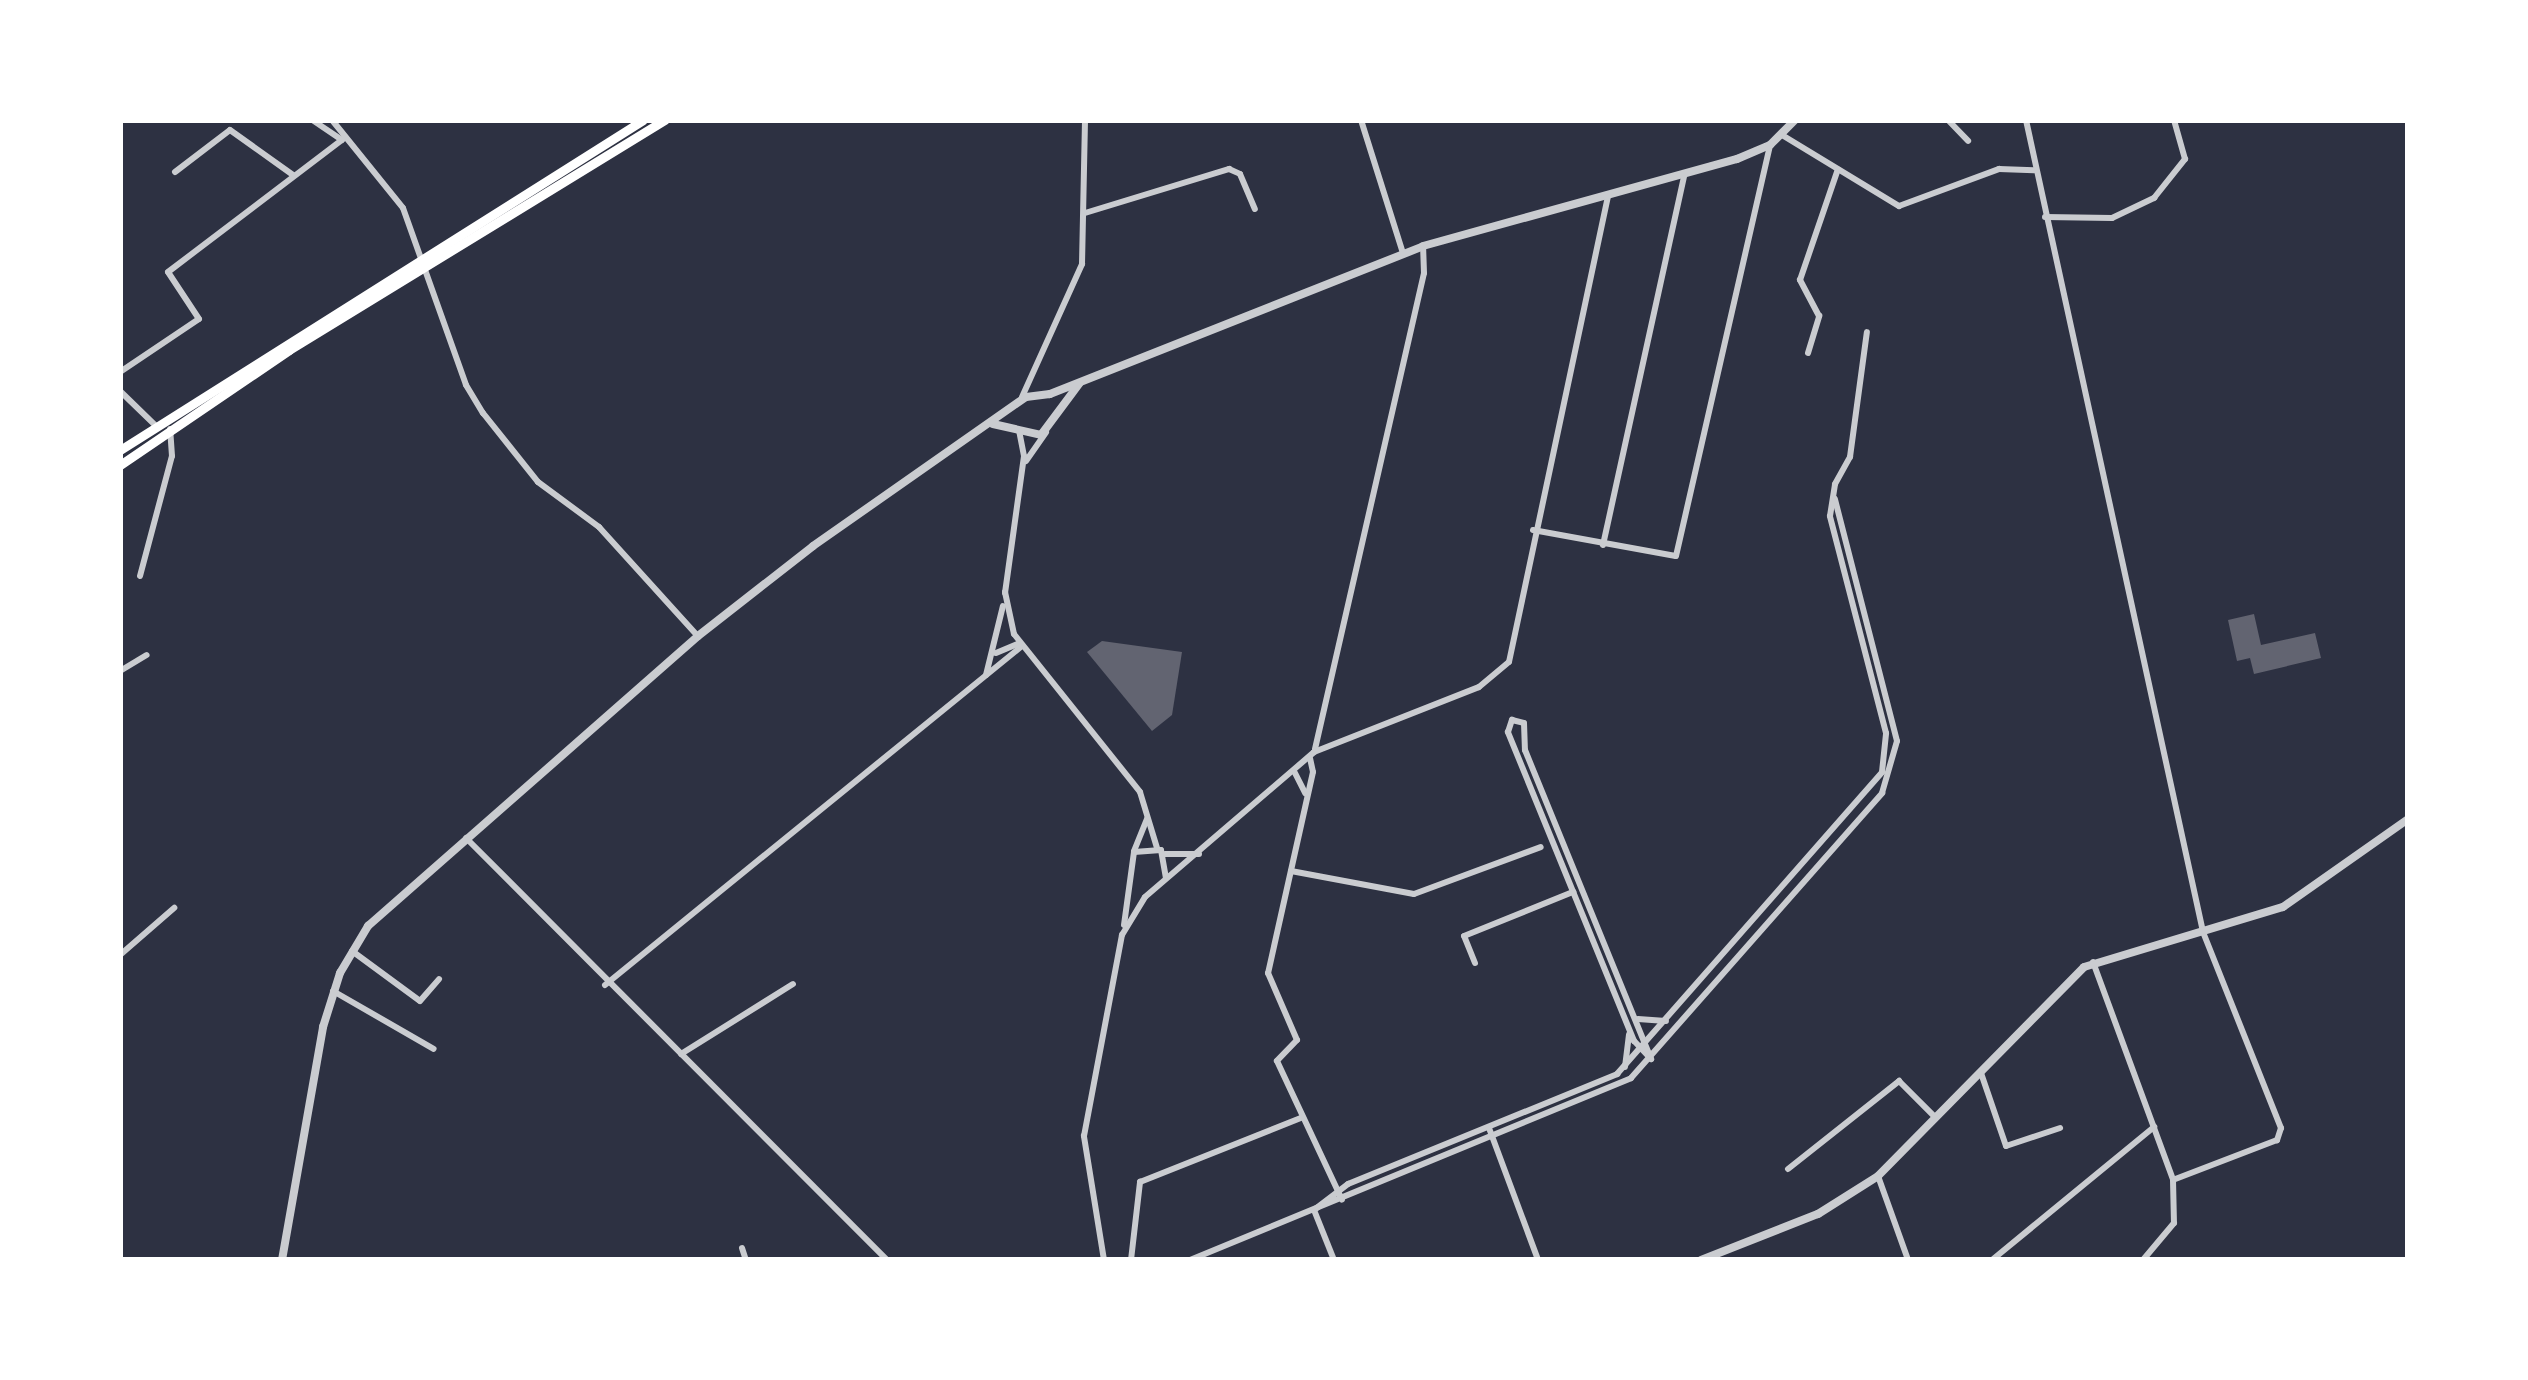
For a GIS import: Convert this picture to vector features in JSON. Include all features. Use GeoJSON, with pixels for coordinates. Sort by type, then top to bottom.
{"type":"FeatureCollection","features":[{"type":"Feature","properties":{"kind":"main road"},"geometry":{"type":"LineString","coordinates":[[120,465],[643,120]]}},
{"type":"Feature","properties":{"kind":"main road"},"geometry":{"type":"LineString","coordinates":[[120,450],[425,260],[665,120]]}},
{"type":"Feature","properties":{"kind":"street"},"geometry":{"type":"LineString","coordinates":[[312,120],[342,140],[397,199],[425,260],[466,385],[483,413],[538,482],[599,527],[698,636]]}},
{"type":"Feature","properties":{"kind":"street"},"geometry":{"type":"LineString","coordinates":[[332,120],[342,140]]}},
{"type":"Feature","properties":{"kind":"street"},"geometry":{"type":"LineString","coordinates":[[984,678],[994,656],[1021,482],[1018,403],[1081,269],[1085,120]]}},
{"type":"Feature","properties":{"kind":"street"},"geometry":{"type":"LineString","coordinates":[[1361,120],[1402,253]]}},
{"type":"Feature","properties":{"kind":"street"},"geometry":{"type":"LineString","coordinates":[[282,1260],[333,991],[352,951],[377,915],[698,636],[1018,403],[1402,253],[1684,176],[1770,145],[1795,120]]}},
{"type":"Feature","properties":{"kind":"street"},"geometry":{"type":"LineString","coordinates":[[1948,120],[1969,141]]}},
{"type":"Feature","properties":{"kind":"street"},"geometry":{"type":"LineString","coordinates":[[2026,120],[2203,932],[2281,1127],[2277,1140],[2173,1180]]}},
{"type":"Feature","properties":{"kind":"street"},"geometry":{"type":"LineString","coordinates":[[2045,217],[2112,218],[2154,198],[2185,159],[2174,120]]}},
{"type":"Feature","properties":{"kind":"street"},"geometry":{"type":"LineString","coordinates":[[175,172],[230,130],[293,175]]}},
{"type":"Feature","properties":{"kind":"street"},"geometry":{"type":"LineString","coordinates":[[1782,135],[1899,206],[1999,169],[2034,170]]}},
{"type":"Feature","properties":{"kind":"street"},"geometry":{"type":"LineString","coordinates":[[120,372],[200,319],[168,272],[342,140]]}},
{"type":"Feature","properties":{"kind":"street"},"geometry":{"type":"LineString","coordinates":[[1532,530],[1668,560],[1679,552],[1770,145]]}},
{"type":"Feature","properties":{"kind":"street"},"geometry":{"type":"LineString","coordinates":[[1085,213],[1229,169],[1240,174],[1255,209]]}},
{"type":"Feature","properties":{"kind":"street"},"geometry":{"type":"LineString","coordinates":[[1808,353],[1819,312],[1801,280],[1838,169]]}},
{"type":"Feature","properties":{"kind":"street"},"geometry":{"type":"LineString","coordinates":[[1603,544],[1684,176]]}},
{"type":"Feature","properties":{"kind":"street"},"geometry":{"type":"LineString","coordinates":[[1122,934],[1156,887],[1207,850],[1312,755],[1479,687],[1502,669],[1515,647],[1532,530],[1608,194]]}},
{"type":"Feature","properties":{"kind":"street"},"geometry":{"type":"LineString","coordinates":[[1342,1200],[1276,1061],[1297,1040],[1268,973],[1312,755],[1424,273],[1423,246]]}},
{"type":"Feature","properties":{"kind":"street"},"geometry":{"type":"LineString","coordinates":[[1314,1210],[1338,1190],[1625,1067],[1886,762],[1886,733],[1830,516],[1833,490],[1850,458],[1867,332]]}},
{"type":"Feature","properties":{"kind":"street"},"geometry":{"type":"LineString","coordinates":[[1036,372],[1040,397],[1053,421]]}},
{"type":"Feature","properties":{"kind":"street"},"geometry":{"type":"LineString","coordinates":[[1021,482],[1067,394],[1090,377]]}},
{"type":"Feature","properties":{"kind":"street"},"geometry":{"type":"LineString","coordinates":[[120,391],[155,424]]}},
{"type":"Feature","properties":{"kind":"street"},"geometry":{"type":"LineString","coordinates":[[140,576],[172,455],[170,429]]}},
{"type":"Feature","properties":{"kind":"street"},"geometry":{"type":"LineString","coordinates":[[981,429],[1046,431]]}},
{"type":"Feature","properties":{"kind":"street"},"geometry":{"type":"LineString","coordinates":[[1190,1260],[1606,1094],[1652,1059],[1894,770],[1896,732],[1833,490]]}},
{"type":"Feature","properties":{"kind":"street"},"geometry":{"type":"LineString","coordinates":[[1006,592],[1021,645],[1135,785],[1161,851],[1165,880]]}},
{"type":"Feature","properties":{"kind":"street"},"geometry":{"type":"LineString","coordinates":[[994,656],[1021,645]]}},
{"type":"Feature","properties":{"kind":"street"},"geometry":{"type":"LineString","coordinates":[[605,985],[1007,663],[1021,645]]}},
{"type":"Feature","properties":{"kind":"street"},"geometry":{"type":"LineString","coordinates":[[120,671],[147,655]]}},
{"type":"Feature","properties":{"kind":"street"},"geometry":{"type":"LineString","coordinates":[[1007,663],[1034,661]]}},
{"type":"Feature","properties":{"kind":"street"},"geometry":{"type":"LineString","coordinates":[[1645,1049],[1526,750],[1524,723],[1512,720],[1508,732],[1629,1031],[1652,1059]]}},
{"type":"Feature","properties":{"kind":"street"},"geometry":{"type":"LineString","coordinates":[[1294,771],[1305,797]]}},
{"type":"Feature","properties":{"kind":"street"},"geometry":{"type":"LineString","coordinates":[[1102,1260],[1084,1136],[1134,852],[1148,815]]}},
{"type":"Feature","properties":{"kind":"street"},"geometry":{"type":"LineString","coordinates":[[1701,1260],[1818,1214],[1878,1176],[1938,1119],[2062,985],[2093,962],[2283,907],[2408,819]]}},
{"type":"Feature","properties":{"kind":"street"},"geometry":{"type":"LineString","coordinates":[[464,837],[605,985],[681,1054],[887,1260]]}},
{"type":"Feature","properties":{"kind":"street"},"geometry":{"type":"LineString","coordinates":[[1291,871],[1414,894],[1540,847]]}},
{"type":"Feature","properties":{"kind":"street"},"geometry":{"type":"LineString","coordinates":[[1134,852],[1207,850]]}},
{"type":"Feature","properties":{"kind":"street"},"geometry":{"type":"LineString","coordinates":[[1130,877],[1156,887]]}},
{"type":"Feature","properties":{"kind":"street"},"geometry":{"type":"LineString","coordinates":[[1475,963],[1464,936],[1582,889]]}},
{"type":"Feature","properties":{"kind":"street"},"geometry":{"type":"LineString","coordinates":[[120,955],[174,908]]}},
{"type":"Feature","properties":{"kind":"street"},"geometry":{"type":"LineString","coordinates":[[352,951],[420,1001],[439,979]]}},
{"type":"Feature","properties":{"kind":"street"},"geometry":{"type":"LineString","coordinates":[[2093,962],[2173,1180],[2174,1223],[2143,1260]]}},
{"type":"Feature","properties":{"kind":"street"},"geometry":{"type":"LineString","coordinates":[[681,1054],[793,984]]}},
{"type":"Feature","properties":{"kind":"street"},"geometry":{"type":"LineString","coordinates":[[333,991],[434,1048]]}},
{"type":"Feature","properties":{"kind":"street"},"geometry":{"type":"LineString","coordinates":[[1636,1018],[1669,1020]]}},
{"type":"Feature","properties":{"kind":"street"},"geometry":{"type":"LineString","coordinates":[[1625,1067],[1629,1031]]}},
{"type":"Feature","properties":{"kind":"street"},"geometry":{"type":"LineString","coordinates":[[1981,1073],[2006,1146],[2060,1128]]}},
{"type":"Feature","properties":{"kind":"street"},"geometry":{"type":"LineString","coordinates":[[1788,1169],[1899,1081],[1938,1119]]}},
{"type":"Feature","properties":{"kind":"street"},"geometry":{"type":"LineString","coordinates":[[1131,1260],[1140,1182],[1303,1117]]}},
{"type":"Feature","properties":{"kind":"street"},"geometry":{"type":"LineString","coordinates":[[1992,1260],[2154,1127]]}},
{"type":"Feature","properties":{"kind":"street"},"geometry":{"type":"LineString","coordinates":[[1489,1128],[1538,1260]]}},
{"type":"Feature","properties":{"kind":"street"},"geometry":{"type":"LineString","coordinates":[[1878,1176],[1908,1260]]}},
{"type":"Feature","properties":{"kind":"street"},"geometry":{"type":"LineString","coordinates":[[1314,1210],[1334,1260]]}},
{"type":"Feature","properties":{"kind":"street"},"geometry":{"type":"LineString","coordinates":[[742,1248],[746,1260]]}},
{"type":"Feature","properties":{"kind":"street"},"geometry":{"type":"LineString","coordinates":[[1732,1249],[1736,1260]]}},
{"type":"Feature","properties":{"kind":"building"},"geometry":{"type":"Polygon","coordinates":[[[2254,614],[2261,645],[2315,633],[2321,658],[2254,674],[2250,658],[2237,661],[2228,620],[2254,614]]]}},
{"type":"Feature","properties":{"kind":"building"},"geometry":{"type":"Polygon","coordinates":[[[1102,641],[1182,652],[1172,715],[1152,731],[1087,652],[1102,641]]]}}]}
